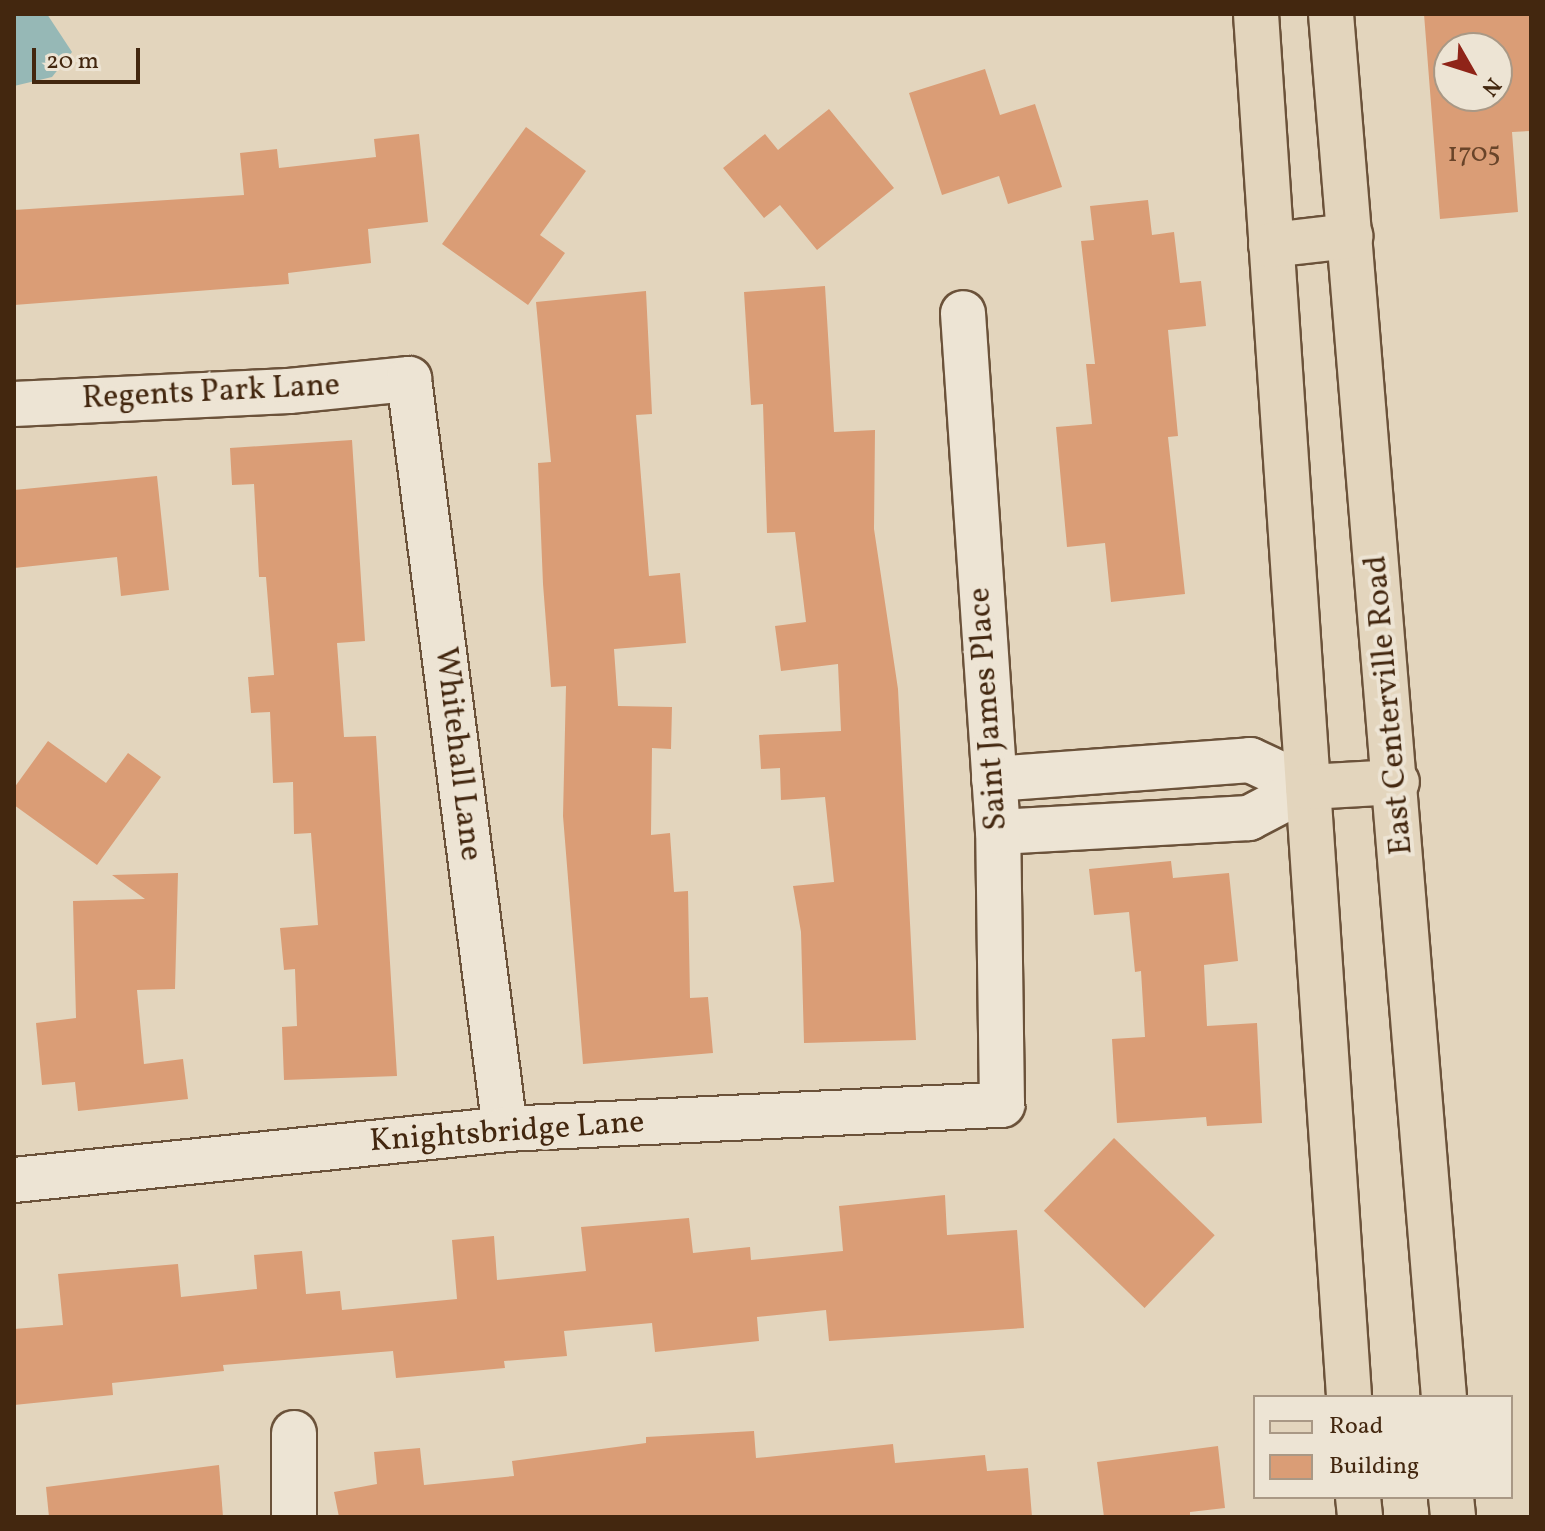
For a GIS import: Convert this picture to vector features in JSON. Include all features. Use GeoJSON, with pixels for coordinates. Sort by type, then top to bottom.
{"type":"FeatureCollection","features":[{"type":"Feature","properties":{"kind":"main road"},"geometry":{"type":"LineString","coordinates":[[1256,14],[1349,1395]]}},
{"type":"Feature","properties":{"kind":"main road","name":"East Centerville Road"},"geometry":{"type":"LineString","coordinates":[[1331,14],[1397,782],[1444,1395]]}},
{"type":"Feature","properties":{"kind":"main road"},"geometry":{"type":"LineString","coordinates":[[1271,245],[1350,236]]}},
{"type":"Feature","properties":{"kind":"main road"},"geometry":{"type":"LineString","coordinates":[[1308,787],[1397,782]]}},
{"type":"Feature","properties":{"kind":"street","name":"Saint James Place"},"geometry":{"type":"LineString","coordinates":[[963,313],[998,832],[1002,1105]]}},
{"type":"Feature","properties":{"kind":"street","name":"Regents Park Lane"},"geometry":{"type":"LineString","coordinates":[[14,404],[409,379]]}},
{"type":"Feature","properties":{"kind":"street","name":"Whitehall Lane"},"geometry":{"type":"LineString","coordinates":[[409,379],[505,1129]]}},
{"type":"Feature","properties":{"kind":"street"},"geometry":{"type":"LineString","coordinates":[[994,779],[1250,760],[1308,787]]}},
{"type":"Feature","properties":{"kind":"street"},"geometry":{"type":"LineString","coordinates":[[998,832],[1249,818],[1308,787]]}},
{"type":"Feature","properties":{"kind":"street","name":"Knightsbridge Lane"},"geometry":{"type":"LineString","coordinates":[[14,1180],[505,1129],[1002,1105]]}},
{"type":"Feature","properties":{"kind":"street"},"geometry":{"type":"LineString","coordinates":[[294,1433],[294,1517]]}},
{"type":"Feature","properties":{"kind":"water"},"geometry":{"type":"Polygon","coordinates":[[[14,14],[47,14],[72,52],[52,77],[14,86],[14,14]]]}},
{"type":"Feature","properties":{"kind":"building"},"geometry":{"type":"Polygon","coordinates":[[[1424,14],[1531,14],[1531,131],[1512,132],[1518,212],[1440,219],[1424,14]]]}},
{"type":"Feature","properties":{"kind":"building"},"geometry":{"type":"Polygon","coordinates":[[[985,69],[1000,115],[1035,104],[1062,187],[1008,204],[999,176],[942,195],[909,93],[985,69]]]}},
{"type":"Feature","properties":{"kind":"building"},"geometry":{"type":"Polygon","coordinates":[[[829,109],[894,188],[817,250],[780,205],[764,218],[723,168],[765,134],[778,150],[829,109]]]}},
{"type":"Feature","properties":{"kind":"building"},"geometry":{"type":"Polygon","coordinates":[[[526,127],[586,171],[540,235],[565,253],[528,305],[442,244],[526,127]]]}},
{"type":"Feature","properties":{"kind":"building"},"geometry":{"type":"Polygon","coordinates":[[[419,134],[428,222],[368,229],[371,263],[288,273],[289,284],[14,305],[14,210],[244,195],[240,153],[277,149],[279,168],[376,157],[374,139],[419,134]]]}},
{"type":"Feature","properties":{"kind":"building"},"geometry":{"type":"Polygon","coordinates":[[[1148,200],[1152,235],[1174,232],[1180,283],[1201,281],[1206,326],[1168,330],[1178,436],[1168,437],[1185,594],[1111,602],[1105,543],[1067,547],[1056,427],[1092,424],[1086,364],[1095,364],[1081,241],[1094,240],[1090,206],[1148,200]]]}},
{"type":"Feature","properties":{"kind":"building"},"geometry":{"type":"Polygon","coordinates":[[[825,286],[834,432],[875,430],[874,529],[898,689],[916,1040],[804,1043],[801,932],[793,886],[834,882],[825,797],[781,800],[780,768],[761,769],[759,735],[841,731],[838,664],[781,671],[775,626],[806,622],[795,532],[767,533],[763,404],[751,405],[744,292],[825,286]]]}},
{"type":"Feature","properties":{"kind":"building"},"geometry":{"type":"Polygon","coordinates":[[[646,291],[652,414],[636,415],[649,576],[680,573],[686,643],[614,649],[618,706],[672,707],[671,749],[652,748],[651,835],[670,833],[674,892],[688,891],[690,998],[708,997],[713,1053],[583,1064],[563,816],[566,686],[551,687],[543,584],[538,463],[551,462],[536,302],[646,291]]]}},
{"type":"Feature","properties":{"kind":"building"},"geometry":{"type":"Polygon","coordinates":[[[352,440],[365,641],[337,643],[344,737],[376,736],[397,1076],[284,1080],[282,1027],[297,1026],[295,969],[284,970],[280,928],[318,925],[311,833],[294,834],[293,782],[273,783],[270,712],[251,713],[248,677],[274,675],[266,577],[259,577],[254,484],[232,485],[230,448],[352,440]]]}},
{"type":"Feature","properties":{"kind":"building"},"geometry":{"type":"Polygon","coordinates":[[[157,476],[169,590],[121,596],[117,557],[14,568],[14,490],[157,476]]]}},
{"type":"Feature","properties":{"kind":"building"},"geometry":{"type":"Polygon","coordinates":[[[48,741],[106,783],[128,753],[161,777],[97,865],[14,805],[14,788],[48,741]]]}},
{"type":"Feature","properties":{"kind":"building"},"geometry":{"type":"Polygon","coordinates":[[[1171,861],[1173,878],[1229,873],[1238,961],[1204,965],[1207,1026],[1257,1023],[1262,1123],[1207,1126],[1206,1117],[1117,1123],[1112,1039],[1145,1037],[1141,971],[1135,972],[1129,912],[1094,915],[1089,869],[1171,861]]]}},
{"type":"Feature","properties":{"kind":"building"},"geometry":{"type":"Polygon","coordinates":[[[178,873],[175,989],[137,990],[144,1064],[183,1059],[188,1099],[78,1111],[75,1082],[42,1085],[36,1023],[76,1018],[73,901],[145,899],[112,875],[178,873]]]}},
{"type":"Feature","properties":{"kind":"building"},"geometry":{"type":"Polygon","coordinates":[[[1114,1138],[1215,1235],[1145,1308],[1044,1211],[1114,1138]]]}},
{"type":"Feature","properties":{"kind":"building"},"geometry":{"type":"Polygon","coordinates":[[[945,1195],[947,1235],[1017,1230],[1024,1328],[829,1341],[826,1310],[757,1317],[759,1341],[655,1352],[652,1323],[564,1331],[567,1356],[504,1361],[505,1368],[396,1378],[393,1351],[223,1365],[224,1371],[112,1383],[113,1395],[14,1405],[14,1329],[63,1325],[58,1274],[178,1264],[181,1297],[257,1289],[254,1255],[302,1251],[306,1294],[340,1291],[342,1310],[457,1299],[452,1240],[494,1236],[497,1280],[586,1271],[581,1227],[689,1218],[693,1253],[750,1247],[751,1260],[843,1251],[839,1206],[945,1195]]]}},
{"type":"Feature","properties":{"kind":"building"},"geometry":{"type":"Polygon","coordinates":[[[754,1431],[756,1458],[893,1444],[895,1463],[985,1455],[987,1471],[1028,1468],[1032,1517],[339,1517],[334,1492],[377,1484],[374,1452],[420,1448],[424,1485],[514,1476],[512,1461],[646,1443],[646,1437],[754,1431]]]}},
{"type":"Feature","properties":{"kind":"building"},"geometry":{"type":"Polygon","coordinates":[[[1218,1446],[1225,1508],[1190,1512],[1190,1517],[1104,1517],[1097,1462],[1218,1446]]]}},
{"type":"Feature","properties":{"kind":"building"},"geometry":{"type":"Polygon","coordinates":[[[219,1465],[223,1517],[49,1517],[46,1487],[219,1465]]]}}]}
